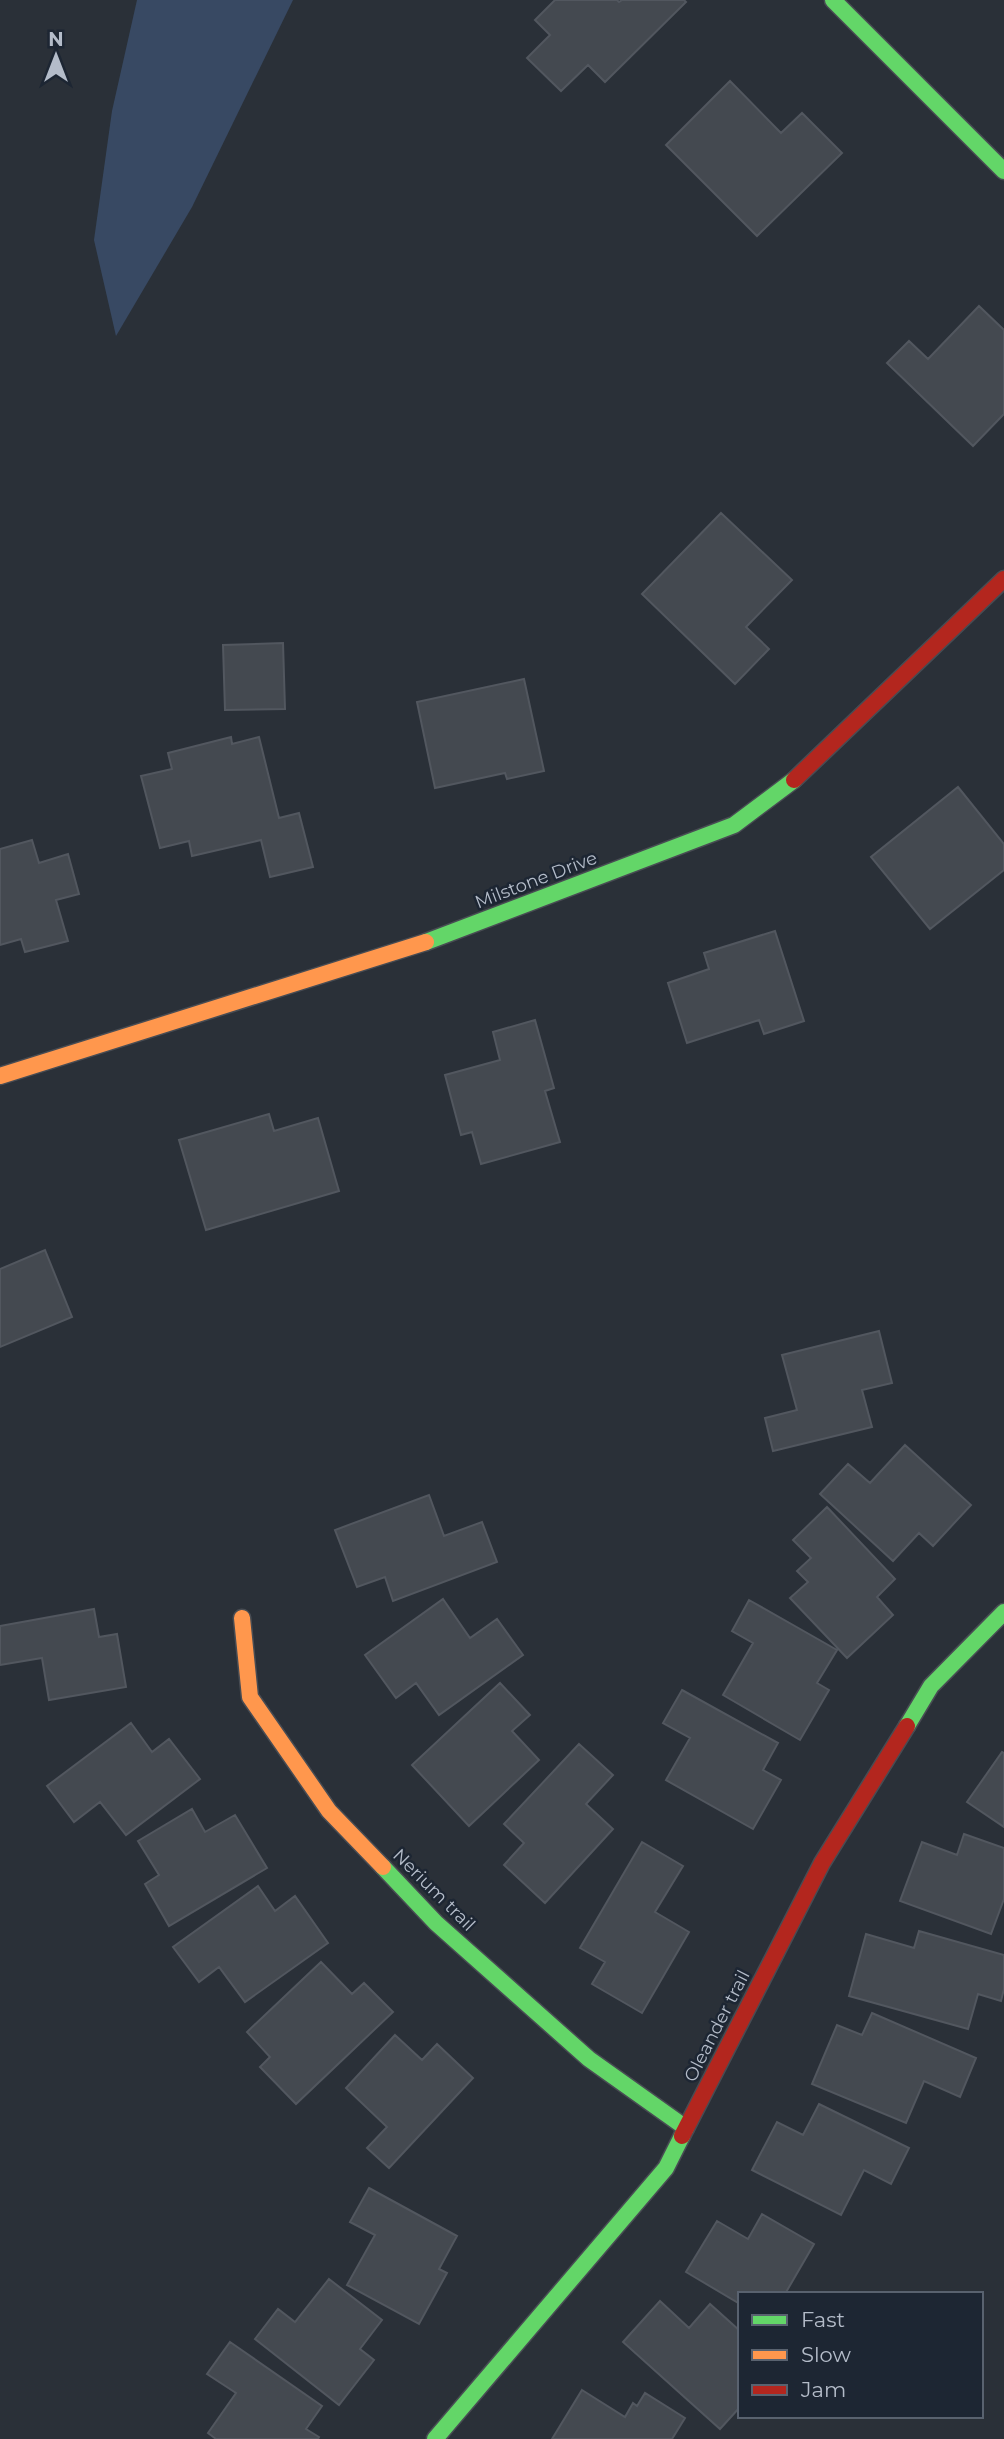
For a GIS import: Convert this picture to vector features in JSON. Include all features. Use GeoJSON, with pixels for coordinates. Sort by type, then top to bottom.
{"type":"FeatureCollection","features":[{"type":"Feature","properties":{"kind":"street"},"geometry":{"type":"LineString","coordinates":[[833,0],[1004,171]]}},
{"type":"Feature","properties":{"kind":"street","name":"Milstone Drive"},"geometry":{"type":"LineString","coordinates":[[0,1076],[403,951],[734,825],[803,774],[1004,579]]}},
{"type":"Feature","properties":{"kind":"street","name":"Oleander trail"},"geometry":{"type":"LineString","coordinates":[[435,2439],[666,2168],[829,1851],[931,1686],[1004,1612]]}},
{"type":"Feature","properties":{"kind":"street","name":"Nerium trail"},"geometry":{"type":"LineString","coordinates":[[242,1618],[250,1697],[330,1811],[436,1923],[589,2059],[686,2128]]}},
{"type":"Feature","properties":{"kind":"water"},"geometry":{"type":"Polygon","coordinates":[[[137,0],[293,0],[192,207],[116,336],[94,240],[112,111],[137,0]]]}},
{"type":"Feature","properties":{"kind":"building"},"geometry":{"type":"Polygon","coordinates":[[[555,0],[686,2],[605,82],[588,65],[561,91],[527,58],[550,35],[535,20],[555,0]]]}},
{"type":"Feature","properties":{"kind":"building"},"geometry":{"type":"Polygon","coordinates":[[[730,81],[781,133],[802,113],[842,153],[757,236],[666,145],[730,81]]]}},
{"type":"Feature","properties":{"kind":"building"},"geometry":{"type":"Polygon","coordinates":[[[979,306],[1004,330],[1004,414],[973,446],[887,363],[909,341],[928,359],[979,306]]]}},
{"type":"Feature","properties":{"kind":"building"},"geometry":{"type":"Polygon","coordinates":[[[721,513],[792,580],[746,627],[769,649],[735,684],[642,594],[721,513]]]}},
{"type":"Feature","properties":{"kind":"building"},"geometry":{"type":"Polygon","coordinates":[[[283,643],[285,709],[225,710],[223,645],[283,643]]]}},
{"type":"Feature","properties":{"kind":"building"},"geometry":{"type":"Polygon","coordinates":[[[524,679],[544,771],[507,779],[505,773],[435,788],[417,702],[524,679]]]}},
{"type":"Feature","properties":{"kind":"building"},"geometry":{"type":"Polygon","coordinates":[[[231,737],[232,744],[259,737],[279,818],[299,813],[313,867],[270,877],[261,840],[192,856],[189,841],[160,848],[141,776],[172,769],[168,753],[231,737]]]}},
{"type":"Feature","properties":{"kind":"building"},"geometry":{"type":"Polygon","coordinates":[[[958,787],[1004,844],[1004,870],[930,929],[871,857],[958,787]]]}},
{"type":"Feature","properties":{"kind":"building"},"geometry":{"type":"Polygon","coordinates":[[[32,840],[39,863],[68,854],[79,894],[56,900],[68,941],[25,952],[21,939],[0,945],[0,849],[32,840]]]}},
{"type":"Feature","properties":{"kind":"building"},"geometry":{"type":"Polygon","coordinates":[[[775,931],[804,1021],[764,1034],[759,1020],[687,1043],[668,983],[709,969],[704,953],[775,931]]]}},
{"type":"Feature","properties":{"kind":"building"},"geometry":{"type":"Polygon","coordinates":[[[535,1020],[554,1088],[545,1091],[560,1142],[481,1164],[472,1132],[461,1135],[445,1075],[500,1060],[493,1032],[535,1020]]]}},
{"type":"Feature","properties":{"kind":"building"},"geometry":{"type":"Polygon","coordinates":[[[269,1114],[274,1131],[318,1118],[339,1191],[206,1230],[179,1140],[269,1114]]]}},
{"type":"Feature","properties":{"kind":"building"},"geometry":{"type":"Polygon","coordinates":[[[45,1250],[72,1317],[0,1347],[0,1269],[45,1250]]]}},
{"type":"Feature","properties":{"kind":"building"},"geometry":{"type":"Polygon","coordinates":[[[879,1331],[892,1383],[862,1390],[872,1427],[773,1451],[765,1418],[797,1410],[782,1355],[879,1331]]]}},
{"type":"Feature","properties":{"kind":"building"},"geometry":{"type":"Polygon","coordinates":[[[905,1445],[971,1505],[933,1546],[919,1533],[893,1561],[820,1494],[848,1464],[870,1483],[905,1445]]]}},
{"type":"Feature","properties":{"kind":"building"},"geometry":{"type":"Polygon","coordinates":[[[429,1495],[444,1536],[482,1522],[497,1562],[393,1601],[385,1577],[357,1587],[335,1530],[429,1495]]]}},
{"type":"Feature","properties":{"kind":"building"},"geometry":{"type":"Polygon","coordinates":[[[827,1507],[895,1579],[877,1597],[893,1615],[847,1658],[790,1598],[808,1582],[797,1571],[811,1558],[793,1540],[827,1507]]]}},
{"type":"Feature","properties":{"kind":"building"},"geometry":{"type":"Polygon","coordinates":[[[443,1599],[470,1638],[497,1619],[523,1655],[439,1715],[416,1683],[396,1698],[365,1655],[443,1599]]]}},
{"type":"Feature","properties":{"kind":"building"},"geometry":{"type":"Polygon","coordinates":[[[749,1600],[837,1650],[817,1683],[829,1690],[800,1740],[723,1695],[753,1643],[732,1631],[749,1600]]]}},
{"type":"Feature","properties":{"kind":"building"},"geometry":{"type":"Polygon","coordinates":[[[94,1609],[99,1637],[117,1634],[126,1687],[49,1700],[42,1658],[0,1665],[0,1626],[94,1609]]]}},
{"type":"Feature","properties":{"kind":"building"},"geometry":{"type":"Polygon","coordinates":[[[500,1683],[530,1715],[512,1731],[539,1760],[469,1826],[412,1765],[500,1683]]]}},
{"type":"Feature","properties":{"kind":"building"},"geometry":{"type":"Polygon","coordinates":[[[682,1690],[778,1743],[763,1770],[781,1780],[753,1829],[666,1780],[690,1738],[663,1723],[682,1690]]]}},
{"type":"Feature","properties":{"kind":"building"},"geometry":{"type":"Polygon","coordinates":[[[131,1723],[152,1752],[169,1739],[200,1779],[126,1835],[100,1802],[74,1822],[47,1786],[131,1723]]]}},
{"type":"Feature","properties":{"kind":"building"},"geometry":{"type":"Polygon","coordinates":[[[579,1744],[613,1775],[586,1804],[613,1829],[545,1903],[504,1865],[524,1843],[504,1824],[579,1744]]]}},
{"type":"Feature","properties":{"kind":"building"},"geometry":{"type":"Polygon","coordinates":[[[1002,1752],[1004,1753],[1004,1827],[967,1802],[1002,1752]]]}},
{"type":"Feature","properties":{"kind":"building"},"geometry":{"type":"Polygon","coordinates":[[[192,1809],[205,1832],[235,1815],[267,1868],[169,1926],[145,1884],[159,1875],[138,1841],[192,1809]]]}},
{"type":"Feature","properties":{"kind":"building"},"geometry":{"type":"Polygon","coordinates":[[[964,1834],[1004,1848],[1004,1899],[991,1934],[900,1901],[922,1842],[957,1855],[964,1834]]]}},
{"type":"Feature","properties":{"kind":"building"},"geometry":{"type":"Polygon","coordinates":[[[642,1842],[683,1866],[655,1912],[689,1932],[642,2013],[592,1984],[605,1962],[580,1948],[642,1842]]]}},
{"type":"Feature","properties":{"kind":"building"},"geometry":{"type":"Polygon","coordinates":[[[258,1886],[275,1911],[295,1896],[328,1943],[245,2002],[219,1967],[199,1982],[173,1947],[258,1886]]]}},
{"type":"Feature","properties":{"kind":"building"},"geometry":{"type":"Polygon","coordinates":[[[919,1931],[1004,1955],[1004,1989],[1001,2001],[978,1994],[968,2029],[849,1996],[866,1934],[914,1948],[919,1931]]]}},
{"type":"Feature","properties":{"kind":"building"},"geometry":{"type":"Polygon","coordinates":[[[321,1962],[352,1994],[364,1983],[393,2012],[296,2104],[260,2067],[270,2057],[247,2032],[321,1962]]]}},
{"type":"Feature","properties":{"kind":"building"},"geometry":{"type":"Polygon","coordinates":[[[872,2013],[976,2058],[960,2097],[924,2081],[906,2123],[812,2084],[837,2025],[862,2035],[872,2013]]]}},
{"type":"Feature","properties":{"kind":"building"},"geometry":{"type":"Polygon","coordinates":[[[395,2035],[422,2060],[437,2044],[473,2078],[389,2168],[367,2148],[387,2127],[346,2088],[395,2035]]]}},
{"type":"Feature","properties":{"kind":"building"},"geometry":{"type":"Polygon","coordinates":[[[819,2104],[909,2148],[891,2184],[864,2170],[841,2215],[752,2170],[777,2122],[803,2135],[819,2104]]]}},
{"type":"Feature","properties":{"kind":"building"},"geometry":{"type":"Polygon","coordinates":[[[369,2188],[457,2236],[439,2269],[447,2273],[419,2324],[347,2285],[375,2235],[350,2222],[369,2188]]]}},
{"type":"Feature","properties":{"kind":"building"},"geometry":{"type":"Polygon","coordinates":[[[762,2214],[814,2244],[786,2292],[738,2292],[738,2303],[686,2272],[717,2221],[748,2239],[762,2214]]]}},
{"type":"Feature","properties":{"kind":"building"},"geometry":{"type":"Polygon","coordinates":[[[329,2279],[382,2320],[360,2349],[374,2360],[339,2405],[255,2339],[278,2309],[295,2322],[329,2279]]]}},
{"type":"Feature","properties":{"kind":"building"},"geometry":{"type":"Polygon","coordinates":[[[660,2301],[689,2328],[710,2304],[738,2329],[738,2409],[720,2429],[623,2342],[660,2301]]]}},
{"type":"Feature","properties":{"kind":"building"},"geometry":{"type":"Polygon","coordinates":[[[230,2342],[322,2406],[306,2429],[319,2437],[318,2439],[216,2439],[208,2433],[236,2393],[207,2374],[230,2342]]]}},
{"type":"Feature","properties":{"kind":"building"},"geometry":{"type":"Polygon","coordinates":[[[582,2390],[625,2417],[633,2403],[637,2406],[645,2393],[685,2418],[672,2439],[552,2439],[582,2390]]]}},
{"type":"Feature","properties":{"kind":"traffic: fast"},"geometry":{"type":"LineString","coordinates":[[833,0],[1004,171]]}},
{"type":"Feature","properties":{"kind":"traffic: fast"},"geometry":{"type":"LineString","coordinates":[[426,942],[734,825],[794,780]]}},
{"type":"Feature","properties":{"kind":"traffic: fast"},"geometry":{"type":"LineString","coordinates":[[907,1726],[931,1686],[1004,1612]]}},
{"type":"Feature","properties":{"kind":"traffic: fast"},"geometry":{"type":"LineString","coordinates":[[383,1867],[436,1923],[589,2059],[686,2128]]}},
{"type":"Feature","properties":{"kind":"traffic: fast"},"geometry":{"type":"LineString","coordinates":[[435,2439],[666,2168],[682,2136]]}},
{"type":"Feature","properties":{"kind":"traffic: slow"},"geometry":{"type":"LineString","coordinates":[[0,1076],[426,942]]}},
{"type":"Feature","properties":{"kind":"traffic: slow"},"geometry":{"type":"LineString","coordinates":[[242,1618],[250,1697],[329,1811],[383,1867]]}},
{"type":"Feature","properties":{"kind":"traffic: jam"},"geometry":{"type":"LineString","coordinates":[[794,780],[1004,579]]}},
{"type":"Feature","properties":{"kind":"traffic: jam"},"geometry":{"type":"LineString","coordinates":[[682,2136],[822,1863],[907,1726]]}}]}
